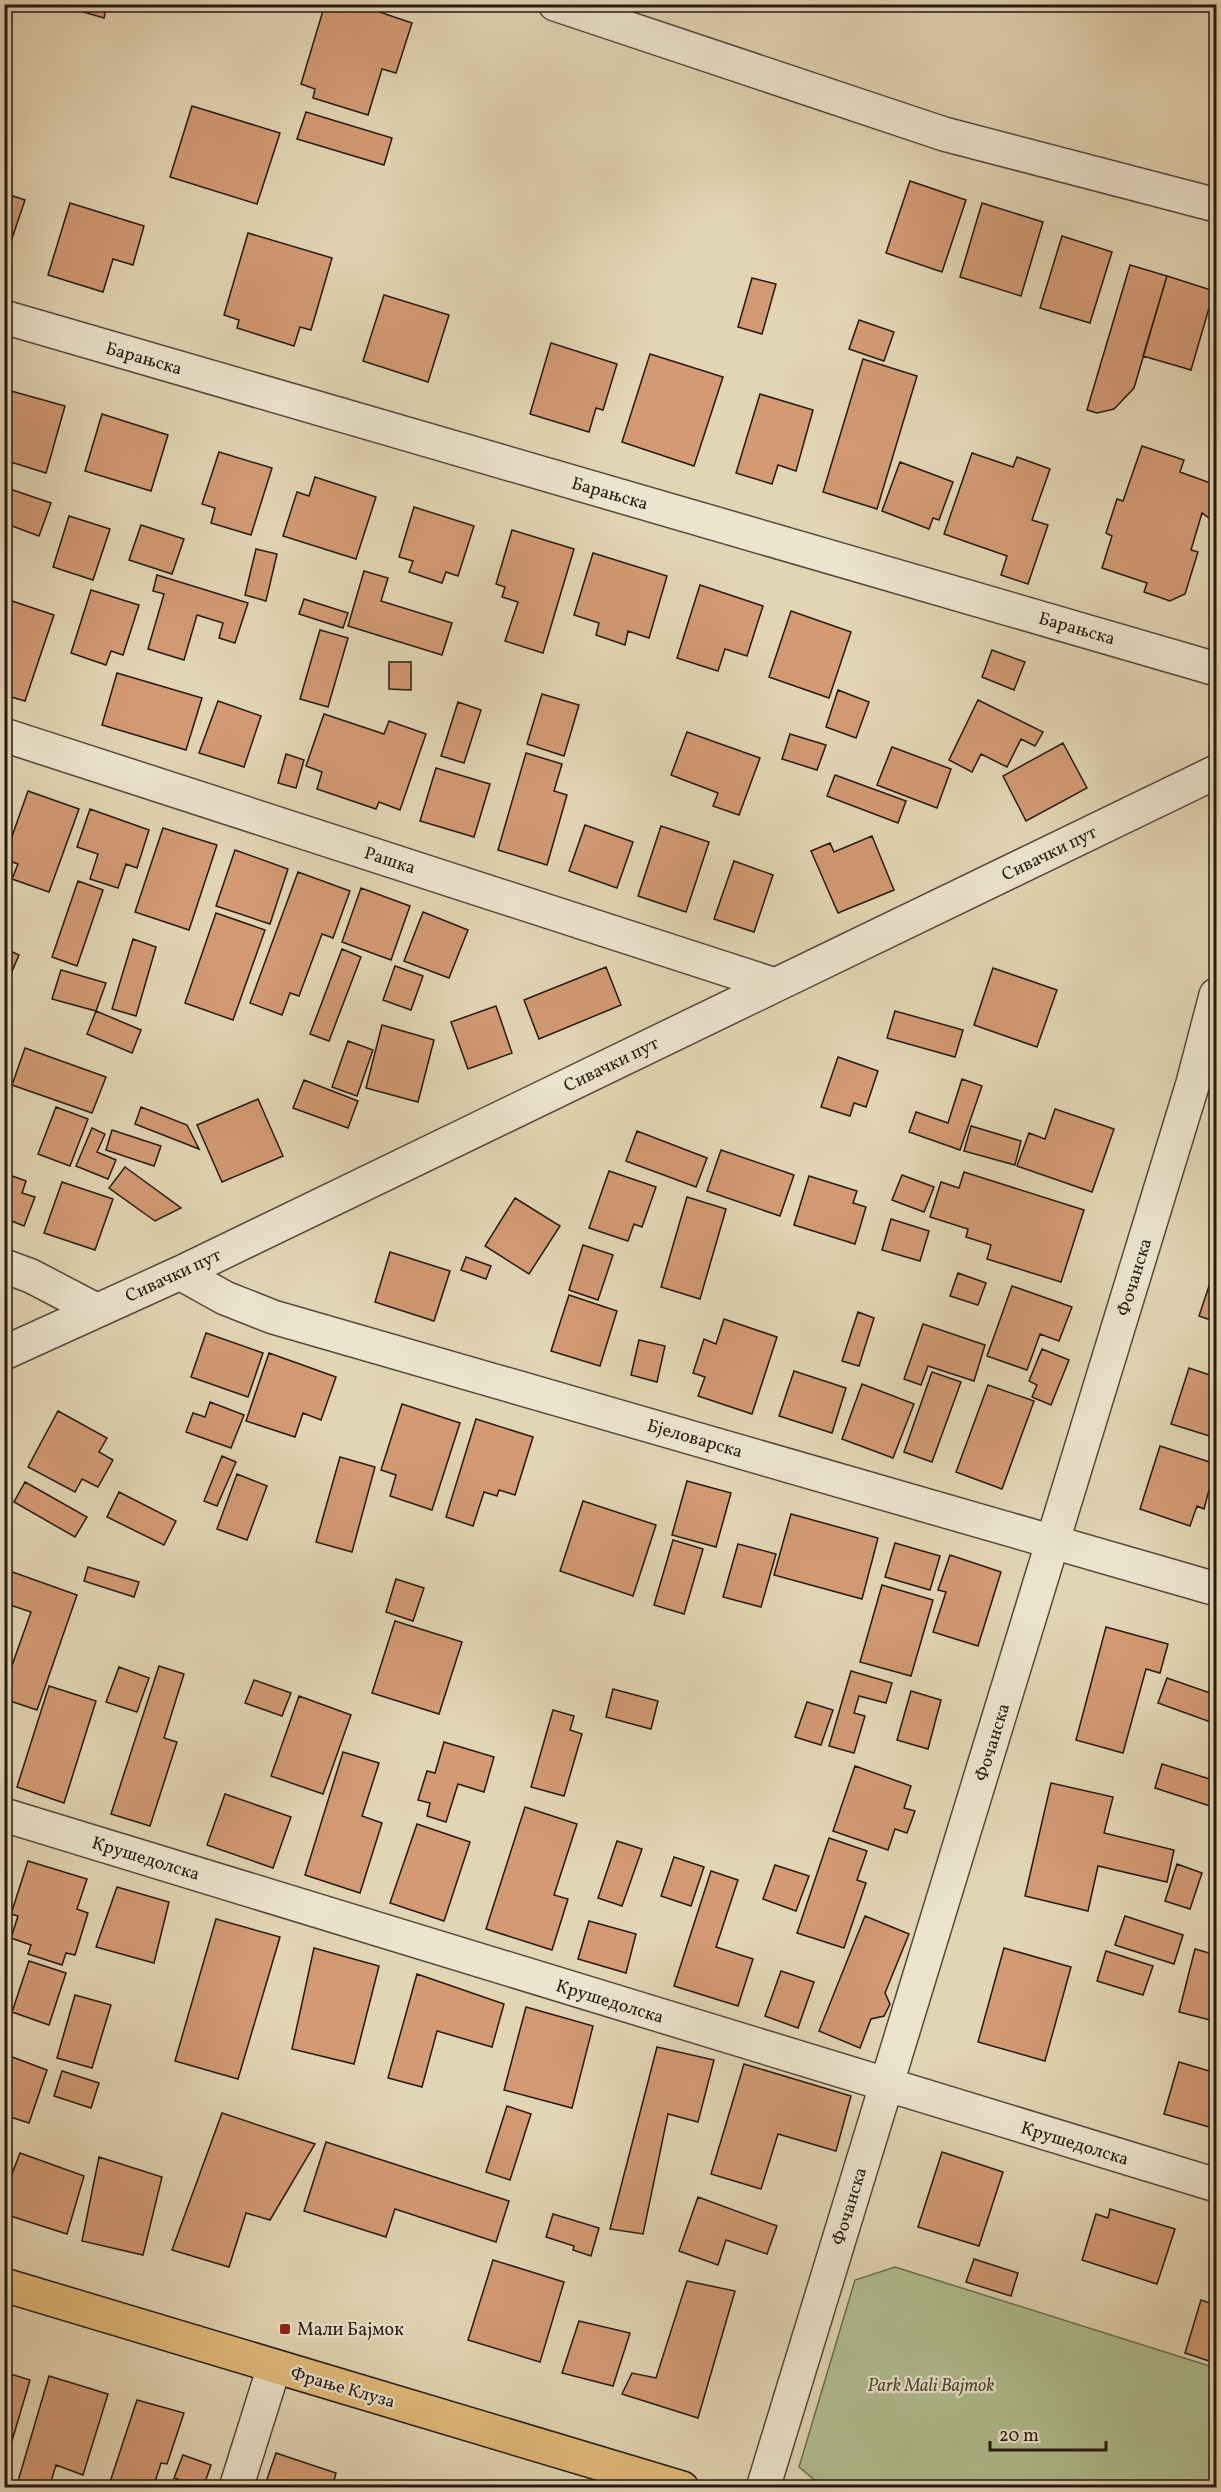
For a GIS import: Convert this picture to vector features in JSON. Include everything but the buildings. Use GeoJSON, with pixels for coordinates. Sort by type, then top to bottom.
{"type":"FeatureCollection","features":[{"type":"Feature","properties":{"kind":"main road","name":"Фрање Клуза"},"geometry":{"type":"LineString","coordinates":[[4,2286],[682,2487]]}},
{"type":"Feature","properties":{"kind":"street"},"geometry":{"type":"LineString","coordinates":[[555,4],[944,134],[1216,205]]}},
{"type":"Feature","properties":{"kind":"street","name":"Барањска"},"geometry":{"type":"LineString","coordinates":[[4,317],[1216,669]]}},
{"type":"Feature","properties":{"kind":"street","name":"Рашка"},"geometry":{"type":"LineString","coordinates":[[4,735],[775,985]]}},
{"type":"Feature","properties":{"kind":"street","name":"Сивачки пут"},"geometry":{"type":"LineString","coordinates":[[4,1353],[180,1273],[1216,772]]}},
{"type":"Feature","properties":{"kind":"street","name":"Фочанска"},"geometry":{"type":"LineString","coordinates":[[763,2487],[1054,1541],[1205,1087],[1216,995]]}},
{"type":"Feature","properties":{"kind":"street"},"geometry":{"type":"LineString","coordinates":[[4,1266],[31,1275],[96,1310]]}},
{"type":"Feature","properties":{"kind":"street","name":"Бјеловарска"},"geometry":{"type":"LineString","coordinates":[[180,1273],[225,1298],[273,1317],[1216,1589]]}},
{"type":"Feature","properties":{"kind":"street","name":"Крушедолска"},"geometry":{"type":"LineString","coordinates":[[4,1815],[1216,2186]]}},
{"type":"Feature","properties":{"kind":"street"},"geometry":{"type":"LineString","coordinates":[[236,2487],[274,2367]]}},
{"type":"Feature","properties":{"kind":"green space","name":"Park Mali Bajmok"},"geometry":{"type":"Polygon","coordinates":[[[895,2267],[1216,2368],[1216,2487],[823,2487],[799,2467],[855,2280],[895,2267]]]}},
{"type":"Feature","properties":{"kind":"place","name":"Мали Бајмок"},"geometry":{"type":"Point","coordinates":[285,2329]}}]}
